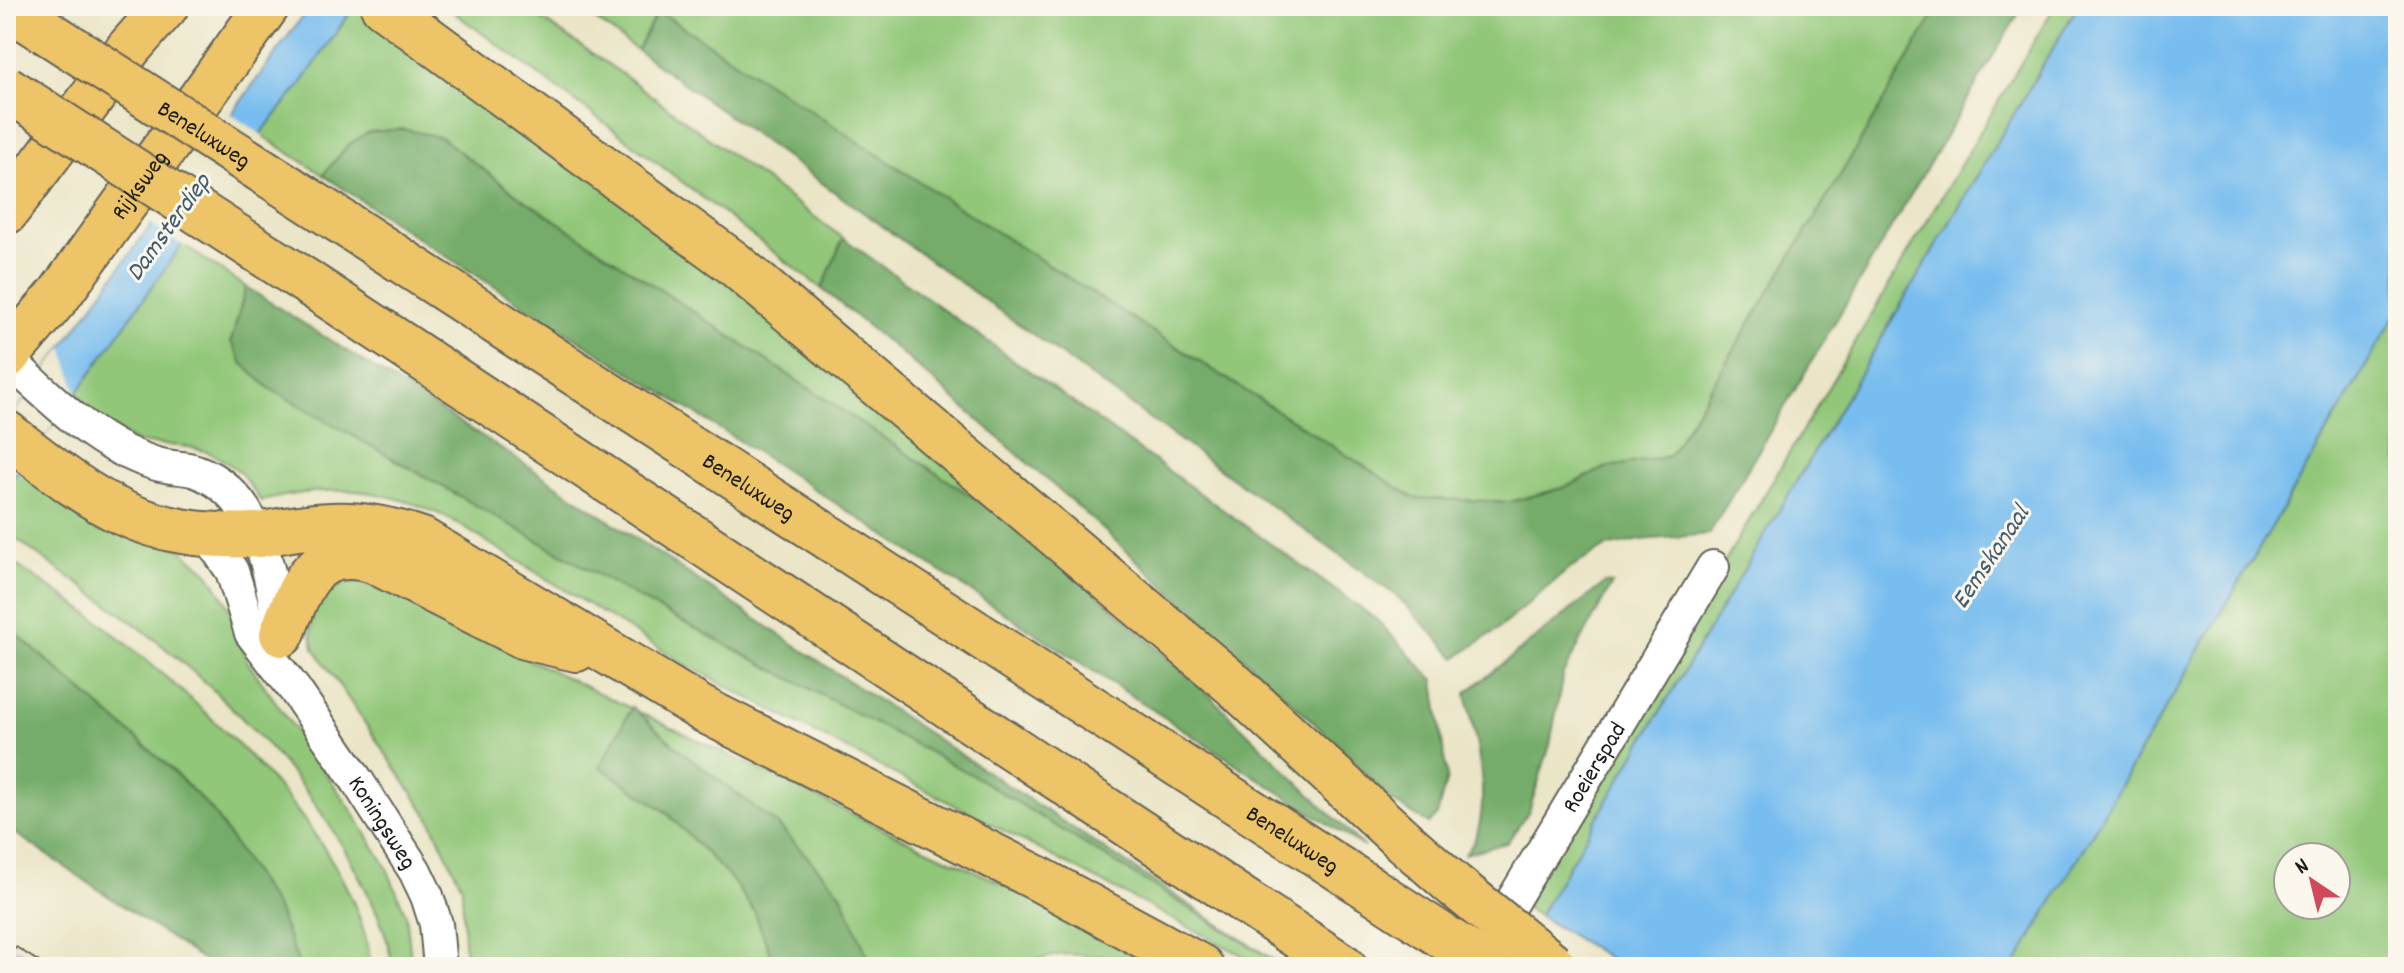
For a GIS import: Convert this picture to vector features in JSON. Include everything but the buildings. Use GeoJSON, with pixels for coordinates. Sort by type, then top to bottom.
{"type":"FeatureCollection","features":[{"type":"Feature","properties":{"kind":"main road"},"geometry":{"type":"LineString","coordinates":[[6,212],[129,48],[166,6]]}},
{"type":"Feature","properties":{"kind":"main road","name":"Rijksweg"},"geometry":{"type":"LineString","coordinates":[[16,366],[59,295],[267,6]]}},
{"type":"Feature","properties":{"kind":"main road"},"geometry":{"type":"LineString","coordinates":[[383,6],[635,188],[744,271],[1234,685],[1399,837],[1555,967]]}},
{"type":"Feature","properties":{"kind":"main road","name":"Beneluxweg"},"geometry":{"type":"LineString","coordinates":[[18,14],[1490,967]]}},
{"type":"Feature","properties":{"kind":"main road"},"geometry":{"type":"LineString","coordinates":[[6,88],[307,282],[1336,962]]}},
{"type":"Feature","properties":{"kind":"main road"},"geometry":{"type":"LineString","coordinates":[[19,443],[98,502],[132,519],[166,529],[208,536],[259,535],[309,524],[366,524],[422,540],[702,709],[1037,878],[1201,967]]}},
{"type":"Feature","properties":{"kind":"main road"},"geometry":{"type":"LineString","coordinates":[[282,634],[302,583],[310,573],[332,559],[360,557],[374,561],[525,637],[622,661]]}},
{"type":"Feature","properties":{"kind":"street"},"geometry":{"type":"LineString","coordinates":[[16,366],[90,431],[127,453],[161,465],[195,471],[214,480],[247,512],[259,535]]}},
{"type":"Feature","properties":{"kind":"street","name":"Koningsweg"},"geometry":{"type":"LineString","coordinates":[[259,535],[295,690]]}},
{"type":"Feature","properties":{"kind":"street","name":"Koningsweg"},"geometry":{"type":"LineString","coordinates":[[208,536],[232,571],[251,633],[295,690],[415,871],[436,924],[440,967]]}},
{"type":"Feature","properties":{"kind":"street","name":"Roeierspad"},"geometry":{"type":"LineString","coordinates":[[1473,967],[1713,567]]}},
{"type":"Feature","properties":{"kind":"green space"},"geometry":{"type":"Polygon","coordinates":[[[355,6],[568,157],[673,236],[1039,541],[520,197],[440,137],[348,145],[323,175],[260,134],[299,87],[355,6]]]}},
{"type":"Feature","properties":{"kind":"green space"},"geometry":{"type":"Polygon","coordinates":[[[445,6],[508,6],[537,16],[621,73],[843,238],[822,289],[617,132],[445,6]]]}},
{"type":"Feature","properties":{"kind":"green space"},"geometry":{"type":"Polygon","coordinates":[[[595,6],[1939,6],[1834,186],[1669,456],[1605,468],[1566,487],[1510,502],[1414,498],[984,224],[658,11],[637,50],[589,15],[595,6]]]}},
{"type":"Feature","properties":{"kind":"green space"},"geometry":{"type":"Polygon","coordinates":[[[1939,6],[2023,6],[1709,534],[1640,540],[1606,547],[1570,568],[1498,629],[1456,658],[1398,597],[637,50],[658,11],[984,224],[1414,498],[1510,502],[1566,487],[1605,468],[1669,456],[1834,186],[1939,6]]]}},
{"type":"Feature","properties":{"kind":"green space"},"geometry":{"type":"Polygon","coordinates":[[[2055,6],[2078,6],[1539,916],[1521,904],[2055,6]]]}},
{"type":"Feature","properties":{"kind":"green space"},"geometry":{"type":"Polygon","coordinates":[[[403,129],[440,137],[520,197],[1039,541],[1208,694],[1365,848],[777,465],[323,175],[348,145],[368,132],[403,129]]]}},
{"type":"Feature","properties":{"kind":"green space"},"geometry":{"type":"Polygon","coordinates":[[[843,238],[1377,620],[1434,680],[1447,778],[1437,815],[1429,824],[1392,801],[1310,719],[1084,512],[906,357],[822,289],[843,238]]]}},
{"type":"Feature","properties":{"kind":"green space"},"geometry":{"type":"Polygon","coordinates":[[[182,244],[246,287],[231,342],[269,388],[653,606],[971,774],[1283,966],[1265,967],[683,663],[450,519],[426,508],[380,494],[335,490],[261,501],[240,472],[208,452],[135,442],[87,410],[77,393],[182,244]]]}},
{"type":"Feature","properties":{"kind":"green space"},"geometry":{"type":"Polygon","coordinates":[[[246,287],[525,464],[1283,966],[971,774],[653,606],[269,388],[242,363],[231,342],[246,287]]]}},
{"type":"Feature","properties":{"kind":"green space"},"geometry":{"type":"Polygon","coordinates":[[[2398,311],[2398,967],[2014,967],[2398,311]]]}},
{"type":"Feature","properties":{"kind":"green space"},"geometry":{"type":"Polygon","coordinates":[[[19,470],[183,551],[209,574],[227,603],[247,661],[352,811],[386,866],[406,915],[412,967],[392,967],[380,920],[339,840],[316,805],[263,740],[171,653],[6,531],[6,487],[19,470]]]}},
{"type":"Feature","properties":{"kind":"green space"},"geometry":{"type":"Polygon","coordinates":[[[6,558],[86,612],[136,652],[223,729],[266,773],[304,820],[336,868],[359,917],[371,967],[300,967],[277,909],[211,809],[166,764],[6,625],[6,558]]]}},
{"type":"Feature","properties":{"kind":"green space"},"geometry":{"type":"Polygon","coordinates":[[[356,582],[370,584],[631,708],[601,767],[665,811],[731,878],[755,913],[775,967],[465,967],[462,887],[430,819],[314,648],[311,624],[318,604],[333,590],[356,582]]]}},
{"type":"Feature","properties":{"kind":"green space"},"geometry":{"type":"Polygon","coordinates":[[[1605,583],[1612,584],[1563,674],[1550,745],[1529,811],[1507,843],[1465,854],[1475,839],[1482,799],[1478,754],[1466,693],[1605,583]]]}},
{"type":"Feature","properties":{"kind":"green space"},"geometry":{"type":"Polygon","coordinates":[[[6,625],[166,764],[211,809],[277,909],[300,967],[213,967],[6,827],[6,625]]]}},
{"type":"Feature","properties":{"kind":"green space"},"geometry":{"type":"Polygon","coordinates":[[[632,707],[681,751],[778,825],[841,893],[872,967],[775,967],[755,913],[731,879],[665,811],[600,767],[632,707]]]}},
{"type":"Feature","properties":{"kind":"green space"},"geometry":{"type":"Polygon","coordinates":[[[636,711],[1042,902],[1140,954],[1133,958],[1062,954],[1004,967],[872,967],[866,952],[681,751],[636,711]]]}},
{"type":"Feature","properties":{"kind":"water","name":"Damsterdiep"},"geometry":{"type":"Polygon","coordinates":[[[310,6],[354,6],[299,87],[260,134],[77,393],[6,487],[6,425],[310,6]]]}},
{"type":"Feature","properties":{"kind":"water","name":"Eemskanaal"},"geometry":{"type":"Polygon","coordinates":[[[2078,6],[2398,6],[2398,311],[2014,967],[1624,967],[1539,916],[2078,6]]]}},
{"type":"Feature","properties":{"kind":"pier"},"geometry":{"type":"Polygon","coordinates":[[[227,112],[264,136],[185,247],[148,222],[227,112]]]}},
{"type":"Feature","properties":{"kind":"pier"},"geometry":{"type":"Polygon","coordinates":[[[63,347],[77,393],[19,470],[6,471],[6,425],[63,347]]]}}]}
